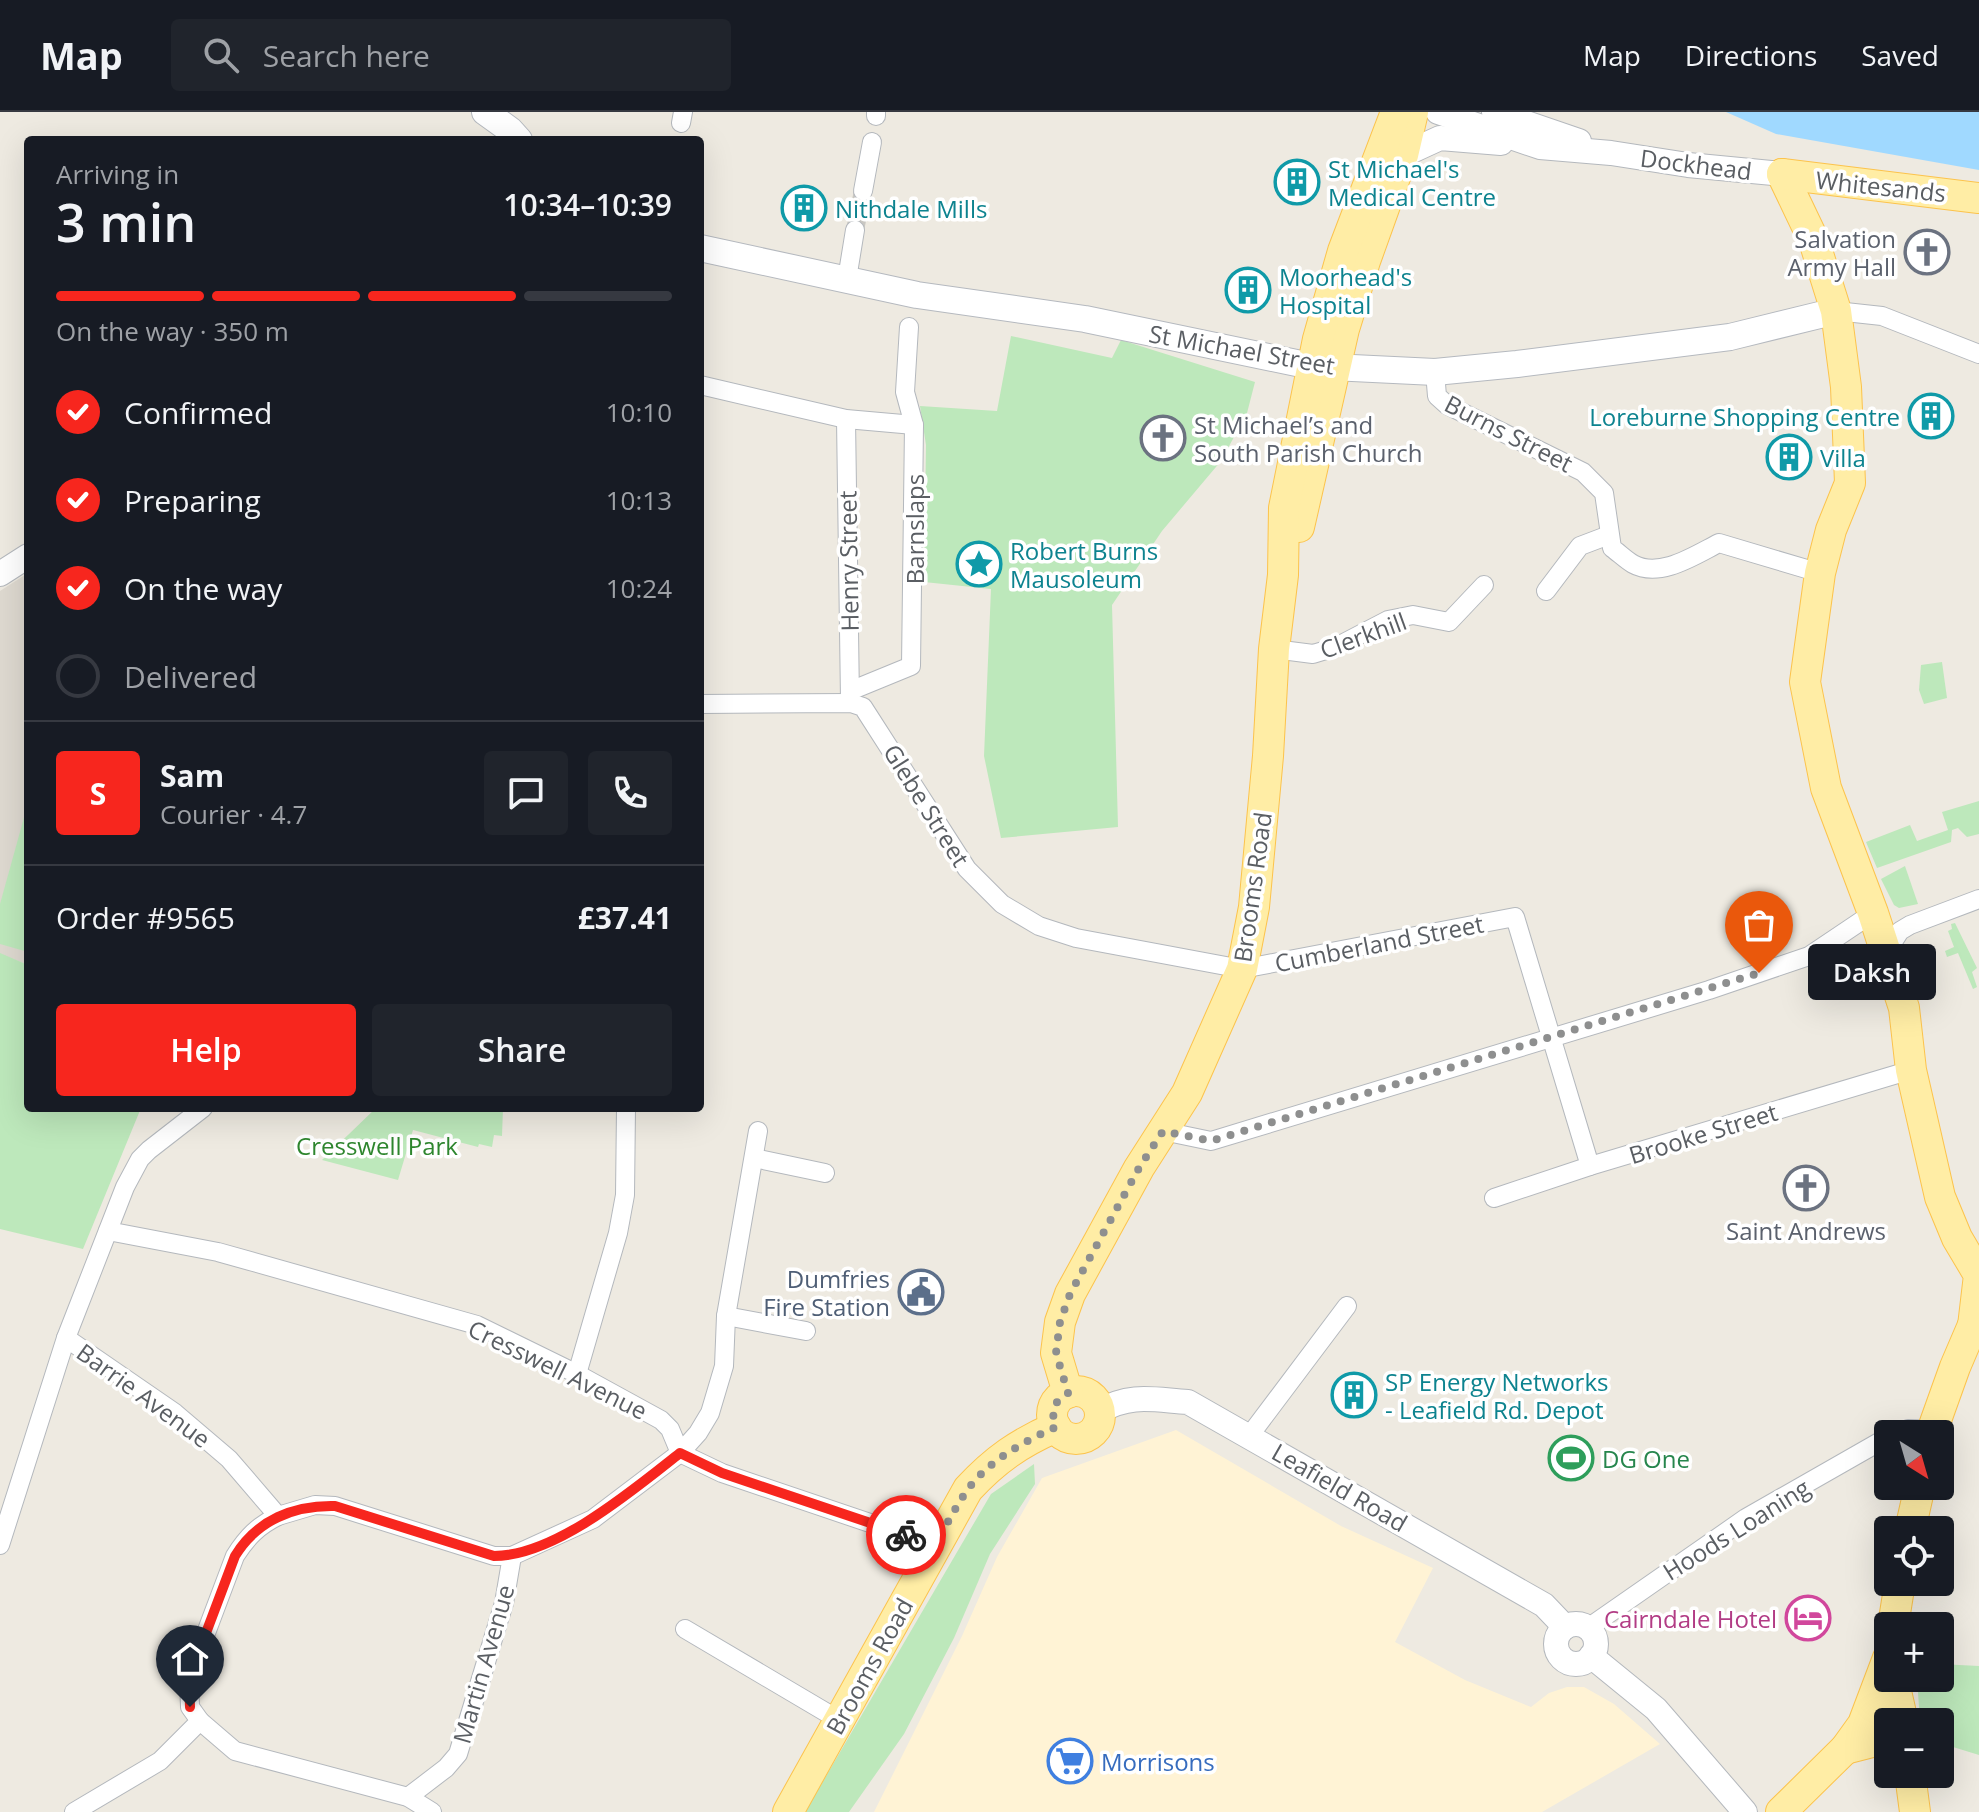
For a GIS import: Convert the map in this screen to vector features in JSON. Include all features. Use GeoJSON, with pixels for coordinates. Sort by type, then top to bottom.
{"type":"FeatureCollection","features":[{"type":"Feature","properties":{"kind":"main road"},"geometry":{"type":"LineString","coordinates":[[485,112],[515,136]]}},
{"type":"Feature","properties":{"kind":"main road"},"geometry":{"type":"LineString","coordinates":[[1324,367],[1343,251],[1396,112]]}},
{"type":"Feature","properties":{"kind":"main road"},"geometry":{"type":"LineString","coordinates":[[1324,367],[1344,329],[1403,155],[1413,112]]}},
{"type":"Feature","properties":{"kind":"main road"},"geometry":{"type":"LineString","coordinates":[[1782,174],[1814,241],[1836,311],[1846,387],[1850,483],[1831,530],[1820,573],[1805,682],[1826,788],[1873,913],[1904,1008],[1911,1070],[1940,1197],[1957,1238],[1973,1257],[1979,1275],[1976,1319],[1937,1420]]}},
{"type":"Feature","properties":{"kind":"main road","name":"Whitesands"},"geometry":{"type":"LineString","coordinates":[[1782,174],[1979,198]]}},
{"type":"Feature","properties":{"kind":"main road"},"geometry":{"type":"LineString","coordinates":[[1814,241],[1830,182]]}},
{"type":"Feature","properties":{"kind":"main road","name":"St Michael Street"},"geometry":{"type":"LineString","coordinates":[[704,249],[917,295],[1085,319],[1324,367],[1435,372],[1730,337],[1836,311]]}},
{"type":"Feature","properties":{"kind":"main road","name":"Brooms Road"},"geometry":{"type":"LineString","coordinates":[[1068,1393],[1056,1353],[1060,1322],[1070,1294],[1139,1168],[1197,1075],[1242,969],[1254,907],[1268,756],[1274,649],[1283,575],[1284,508],[1324,367]]}},
{"type":"Feature","properties":{"kind":"main road"},"geometry":{"type":"LineString","coordinates":[[1068,1393],[1088,1394],[1100,1411],[1097,1427],[1085,1437],[1072,1438],[1060,1432],[1053,1420],[1057,1401],[1068,1393]]}},
{"type":"Feature","properties":{"kind":"main road","name":"Brooms Road"},"geometry":{"type":"LineString","coordinates":[[788,1812],[968,1489],[1024,1440],[1056,1427]]}},
{"type":"Feature","properties":{"kind":"main road"},"geometry":{"type":"LineString","coordinates":[[1781,1812],[1845,1749],[1863,1724],[1875,1692]]}},
{"type":"Feature","properties":{"kind":"main road"},"geometry":{"type":"LineString","coordinates":[[1845,1749],[1874,1742]]}},
{"type":"Feature","properties":{"kind":"main road"},"geometry":{"type":"LineString","coordinates":[[1912,1788],[1915,1812]]}},
{"type":"Feature","properties":{"kind":"street","name":"Dockhead"},"geometry":{"type":"LineString","coordinates":[[1438,112],[1540,147],[1782,174]]}},
{"type":"Feature","properties":{"kind":"street","name":"Dockhead"},"geometry":{"type":"LineString","coordinates":[[1494,112],[1611,153]]}},
{"type":"Feature","properties":{"kind":"street"},"geometry":{"type":"LineString","coordinates":[[1403,155],[1440,138],[1540,147]]}},
{"type":"Feature","properties":{"kind":"street"},"geometry":{"type":"LineString","coordinates":[[863,191],[872,142]]}},
{"type":"Feature","properties":{"kind":"street"},"geometry":{"type":"LineString","coordinates":[[847,279],[855,230]]}},
{"type":"Feature","properties":{"kind":"street"},"geometry":{"type":"LineString","coordinates":[[1836,311],[1882,316],[1979,354]]}},
{"type":"Feature","properties":{"kind":"street","name":"Barnslaps"},"geometry":{"type":"LineString","coordinates":[[850,697],[911,666],[914,425],[905,392],[909,327]]}},
{"type":"Feature","properties":{"kind":"street","name":"Burns Street"},"geometry":{"type":"LineString","coordinates":[[1435,372],[1437,396],[1447,405],[1583,472],[1604,493],[1609,535]]}},
{"type":"Feature","properties":{"kind":"street"},"geometry":{"type":"LineString","coordinates":[[704,386],[846,419],[914,425]]}},
{"type":"Feature","properties":{"kind":"street","name":"Henry Street"},"geometry":{"type":"LineString","coordinates":[[846,419],[850,697]]}},
{"type":"Feature","properties":{"kind":"street"},"geometry":{"type":"LineString","coordinates":[[1546,591],[1580,546],[1609,535],[1612,548],[1633,564],[1648,569],[1676,564],[1719,543],[1820,573]]}},
{"type":"Feature","properties":{"kind":"street"},"geometry":{"type":"LineString","coordinates":[[0,574],[24,559]]}},
{"type":"Feature","properties":{"kind":"street","name":"Clerkhill"},"geometry":{"type":"LineString","coordinates":[[1274,649],[1313,654],[1336,647],[1388,620],[1413,615],[1449,622],[1484,585]]}},
{"type":"Feature","properties":{"kind":"street"},"geometry":{"type":"LineString","coordinates":[[704,704],[850,697]]}},
{"type":"Feature","properties":{"kind":"street","name":"Glebe Street"},"geometry":{"type":"LineString","coordinates":[[850,697],[871,716],[967,869],[1002,904],[1039,926],[1076,938],[1242,969]]}},
{"type":"Feature","properties":{"kind":"street"},"geometry":{"type":"LineString","coordinates":[[1886,953],[1900,931],[1910,925],[1979,899]]}},
{"type":"Feature","properties":{"kind":"street"},"geometry":{"type":"LineString","coordinates":[[1163,1131],[1211,1141],[1709,990],[1809,956],[1873,913]]}},
{"type":"Feature","properties":{"kind":"street","name":"Cumberland Street"},"geometry":{"type":"LineString","coordinates":[[1242,969],[1515,917],[1550,1038]]}},
{"type":"Feature","properties":{"kind":"street"},"geometry":{"type":"LineString","coordinates":[[1550,1038],[1590,1166]]}},
{"type":"Feature","properties":{"kind":"street","name":"Brooke Street"},"geometry":{"type":"LineString","coordinates":[[1494,1198],[1590,1166],[1911,1070]]}},
{"type":"Feature","properties":{"kind":"street"},"geometry":{"type":"LineString","coordinates":[[0,1545],[66,1338],[125,1187],[140,1159],[198,1112]]}},
{"type":"Feature","properties":{"kind":"street"},"geometry":{"type":"LineString","coordinates":[[577,1374],[618,1233],[625,1195],[626,1112]]}},
{"type":"Feature","properties":{"kind":"street"},"geometry":{"type":"LineString","coordinates":[[432,1812],[408,1797],[235,1751],[200,1721],[190,1707],[189,1678],[235,1556],[246,1539],[263,1524],[315,1505],[335,1506],[494,1556],[512,1556],[593,1519],[680,1453],[710,1413],[724,1366],[726,1316],[758,1131]]}},
{"type":"Feature","properties":{"kind":"street"},"geometry":{"type":"LineString","coordinates":[[754,1158],[825,1173]]}},
{"type":"Feature","properties":{"kind":"street","name":"Cresswell Avenue"},"geometry":{"type":"LineString","coordinates":[[108,1231],[218,1252],[477,1325],[661,1420],[670,1429],[680,1453]]}},
{"type":"Feature","properties":{"kind":"street"},"geometry":{"type":"LineString","coordinates":[[1250,1435],[1347,1306]]}},
{"type":"Feature","properties":{"kind":"street"},"geometry":{"type":"LineString","coordinates":[[726,1316],[806,1331]]}},
{"type":"Feature","properties":{"kind":"street","name":"Barrie Avenue"},"geometry":{"type":"LineString","coordinates":[[66,1338],[175,1413],[229,1459],[278,1516]]}},
{"type":"Feature","properties":{"kind":"street","name":"Leafield Road"},"geometry":{"type":"LineString","coordinates":[[1100,1411],[1117,1401],[1188,1402],[1544,1605],[1576,1628]]}},
{"type":"Feature","properties":{"kind":"street","name":"Hoods Loaning"},"geometry":{"type":"LineString","coordinates":[[1576,1628],[1746,1518],[1874,1445]]}},
{"type":"Feature","properties":{"kind":"street"},"geometry":{"type":"LineString","coordinates":[[680,1453],[722,1473],[935,1545]]}},
{"type":"Feature","properties":{"kind":"street","name":"Martin Avenue"},"geometry":{"type":"LineString","coordinates":[[408,1797],[446,1768],[458,1754],[504,1603],[512,1556]]}},
{"type":"Feature","properties":{"kind":"street"},"geometry":{"type":"LineString","coordinates":[[1576,1628],[1595,1644],[1591,1656],[1570,1663],[1560,1656],[1556,1644],[1576,1628]]}},
{"type":"Feature","properties":{"kind":"street"},"geometry":{"type":"LineString","coordinates":[[685,1629],[839,1720]]}},
{"type":"Feature","properties":{"kind":"street"},"geometry":{"type":"LineString","coordinates":[[1591,1656],[1656,1709],[1745,1812]]}},
{"type":"Feature","properties":{"kind":"street"},"geometry":{"type":"LineString","coordinates":[[74,1812],[160,1761],[200,1721]]}},
{"type":"Feature","properties":{"kind":"shaded area"},"geometry":{"type":"Polygon","coordinates":[[[24,576],[24,963],[0,954],[0,591],[24,576]]]}},
{"type":"Feature","properties":{"kind":"shaded area"},"geometry":{"type":"Polygon","coordinates":[[[1176,1430],[1341,1526],[1433,1568],[1395,1642],[1465,1680],[1531,1707],[1549,1693],[1567,1687],[1584,1687],[1614,1704],[1660,1744],[1542,1812],[874,1812],[962,1636],[997,1557],[1042,1478],[1176,1430]]]}},
{"type":"Feature","properties":{"kind":"green space"},"geometry":{"type":"Polygon","coordinates":[[[1011,336],[1112,358],[1121,340],[1255,382],[1247,413],[1221,461],[1162,531],[1112,605],[1118,827],[1001,838],[984,756],[991,589],[924,582],[926,445],[920,406],[997,411],[1011,336]]]}},
{"type":"Feature","properties":{"kind":"green space"},"geometry":{"type":"Polygon","coordinates":[[[1942,662],[1947,698],[1924,704],[1919,690],[1921,665],[1942,662]]]}},
{"type":"Feature","properties":{"kind":"green space"},"geometry":{"type":"Polygon","coordinates":[[[1979,801],[1979,834],[1967,837],[1958,828],[1952,830],[1951,842],[1877,868],[1866,842],[1910,825],[1917,841],[1948,830],[1942,812],[1979,801]]]}},
{"type":"Feature","properties":{"kind":"green space"},"geometry":{"type":"Polygon","coordinates":[[[24,817],[24,951],[0,944],[0,904],[24,817]]]}},
{"type":"Feature","properties":{"kind":"green space"},"geometry":{"type":"Polygon","coordinates":[[[1905,866],[1918,904],[1899,908],[1894,905],[1881,879],[1905,866]]]}},
{"type":"Feature","properties":{"kind":"green space"},"geometry":{"type":"Polygon","coordinates":[[[1955,923],[1977,968],[1972,972],[1977,987],[1973,989],[1958,953],[1947,957],[1945,951],[1954,947],[1948,931],[1955,923]]]}},
{"type":"Feature","properties":{"kind":"green space"},"geometry":{"type":"Polygon","coordinates":[[[0,953],[24,963],[24,1112],[139,1112],[83,1249],[0,1229],[0,953]]]}},
{"type":"Feature","properties":{"kind":"green space","name":"Cresswell Park"},"geometry":{"type":"Polygon","coordinates":[[[372,1112],[503,1112],[502,1136],[494,1135],[492,1147],[479,1144],[478,1147],[413,1130],[398,1180],[322,1160],[372,1112]]]}},
{"type":"Feature","properties":{"kind":"green space"},"geometry":{"type":"Polygon","coordinates":[[[1034,1464],[1035,1484],[990,1554],[954,1638],[904,1734],[849,1812],[805,1812],[991,1494],[1034,1464]]]}},
{"type":"Feature","properties":{"kind":"green space"},"geometry":{"type":"Polygon","coordinates":[[[1954,1665],[1979,1666],[1979,1755],[1954,1747],[1954,1708],[1919,1708],[1918,1692],[1954,1692],[1954,1665]]]}},
{"type":"Feature","properties":{"kind":"water"},"geometry":{"type":"Polygon","coordinates":[[[1726,112],[1979,112],[1979,170],[1776,134],[1726,112]]]}},
{"type":"Feature","properties":{"kind":"tunnel"},"geometry":{"type":"LineString","coordinates":[[855,230],[863,191]]}},
{"type":"Feature","properties":{"kind":"way so far"},"geometry":{"type":"LineString","coordinates":[[906,1535],[935,1545],[968,1489],[980,1476],[1024,1440],[1056,1427],[1054,1407],[1068,1393],[1056,1353],[1060,1322],[1070,1294],[1139,1168],[1163,1131],[1211,1141],[1759,973]]}},
{"type":"Feature","properties":{"kind":"place","name":"St Michael's Medical Centre"},"geometry":{"type":"Point","coordinates":[1297,182]}},
{"type":"Feature","properties":{"kind":"place","name":"Nithdale Mills"},"geometry":{"type":"Point","coordinates":[804,208]}},
{"type":"Feature","properties":{"kind":"place","name":"Salvation Army Hall"},"geometry":{"type":"Point","coordinates":[1927,252]}},
{"type":"Feature","properties":{"kind":"place","name":"Moorhead's Hospital"},"geometry":{"type":"Point","coordinates":[1248,290]}},
{"type":"Feature","properties":{"kind":"place","name":"Loreburne Shopping Centre"},"geometry":{"type":"Point","coordinates":[1931,416]}},
{"type":"Feature","properties":{"kind":"place","name":"St Michael’s and South Parish Church"},"geometry":{"type":"Point","coordinates":[1163,438]}},
{"type":"Feature","properties":{"kind":"place","name":"Villa"},"geometry":{"type":"Point","coordinates":[1789,457]}},
{"type":"Feature","properties":{"kind":"place","name":"Robert Burns Mausoleum"},"geometry":{"type":"Point","coordinates":[979,564]}},
{"type":"Feature","properties":{"kind":"place","name":"Daksh"},"geometry":{"type":"Point","coordinates":[1759,973]}},
{"type":"Feature","properties":{"kind":"place","name":"Saint Andrews"},"geometry":{"type":"Point","coordinates":[1806,1188]}},
{"type":"Feature","properties":{"kind":"place","name":"Dumfries Fire Station"},"geometry":{"type":"Point","coordinates":[921,1292]}},
{"type":"Feature","properties":{"kind":"place","name":"SP Energy Networks - Leafield Rd. Depot"},"geometry":{"type":"Point","coordinates":[1354,1395]}},
{"type":"Feature","properties":{"kind":"place","name":"DG One"},"geometry":{"type":"Point","coordinates":[1571,1458]}},
{"type":"Feature","properties":{"kind":"place","name":"Cairndale Hotel"},"geometry":{"type":"Point","coordinates":[1808,1618]}},
{"type":"Feature","properties":{"kind":"place","name":"Morrisons"},"geometry":{"type":"Point","coordinates":[1070,1761]}},
{"type":"Feature","properties":{"kind":"route"},"geometry":{"type":"LineString","coordinates":[[190,1707],[189,1678],[235,1556],[246,1539],[263,1524],[315,1505],[335,1506],[494,1556],[512,1556],[593,1519],[680,1453],[722,1473],[906,1535]]}}]}
